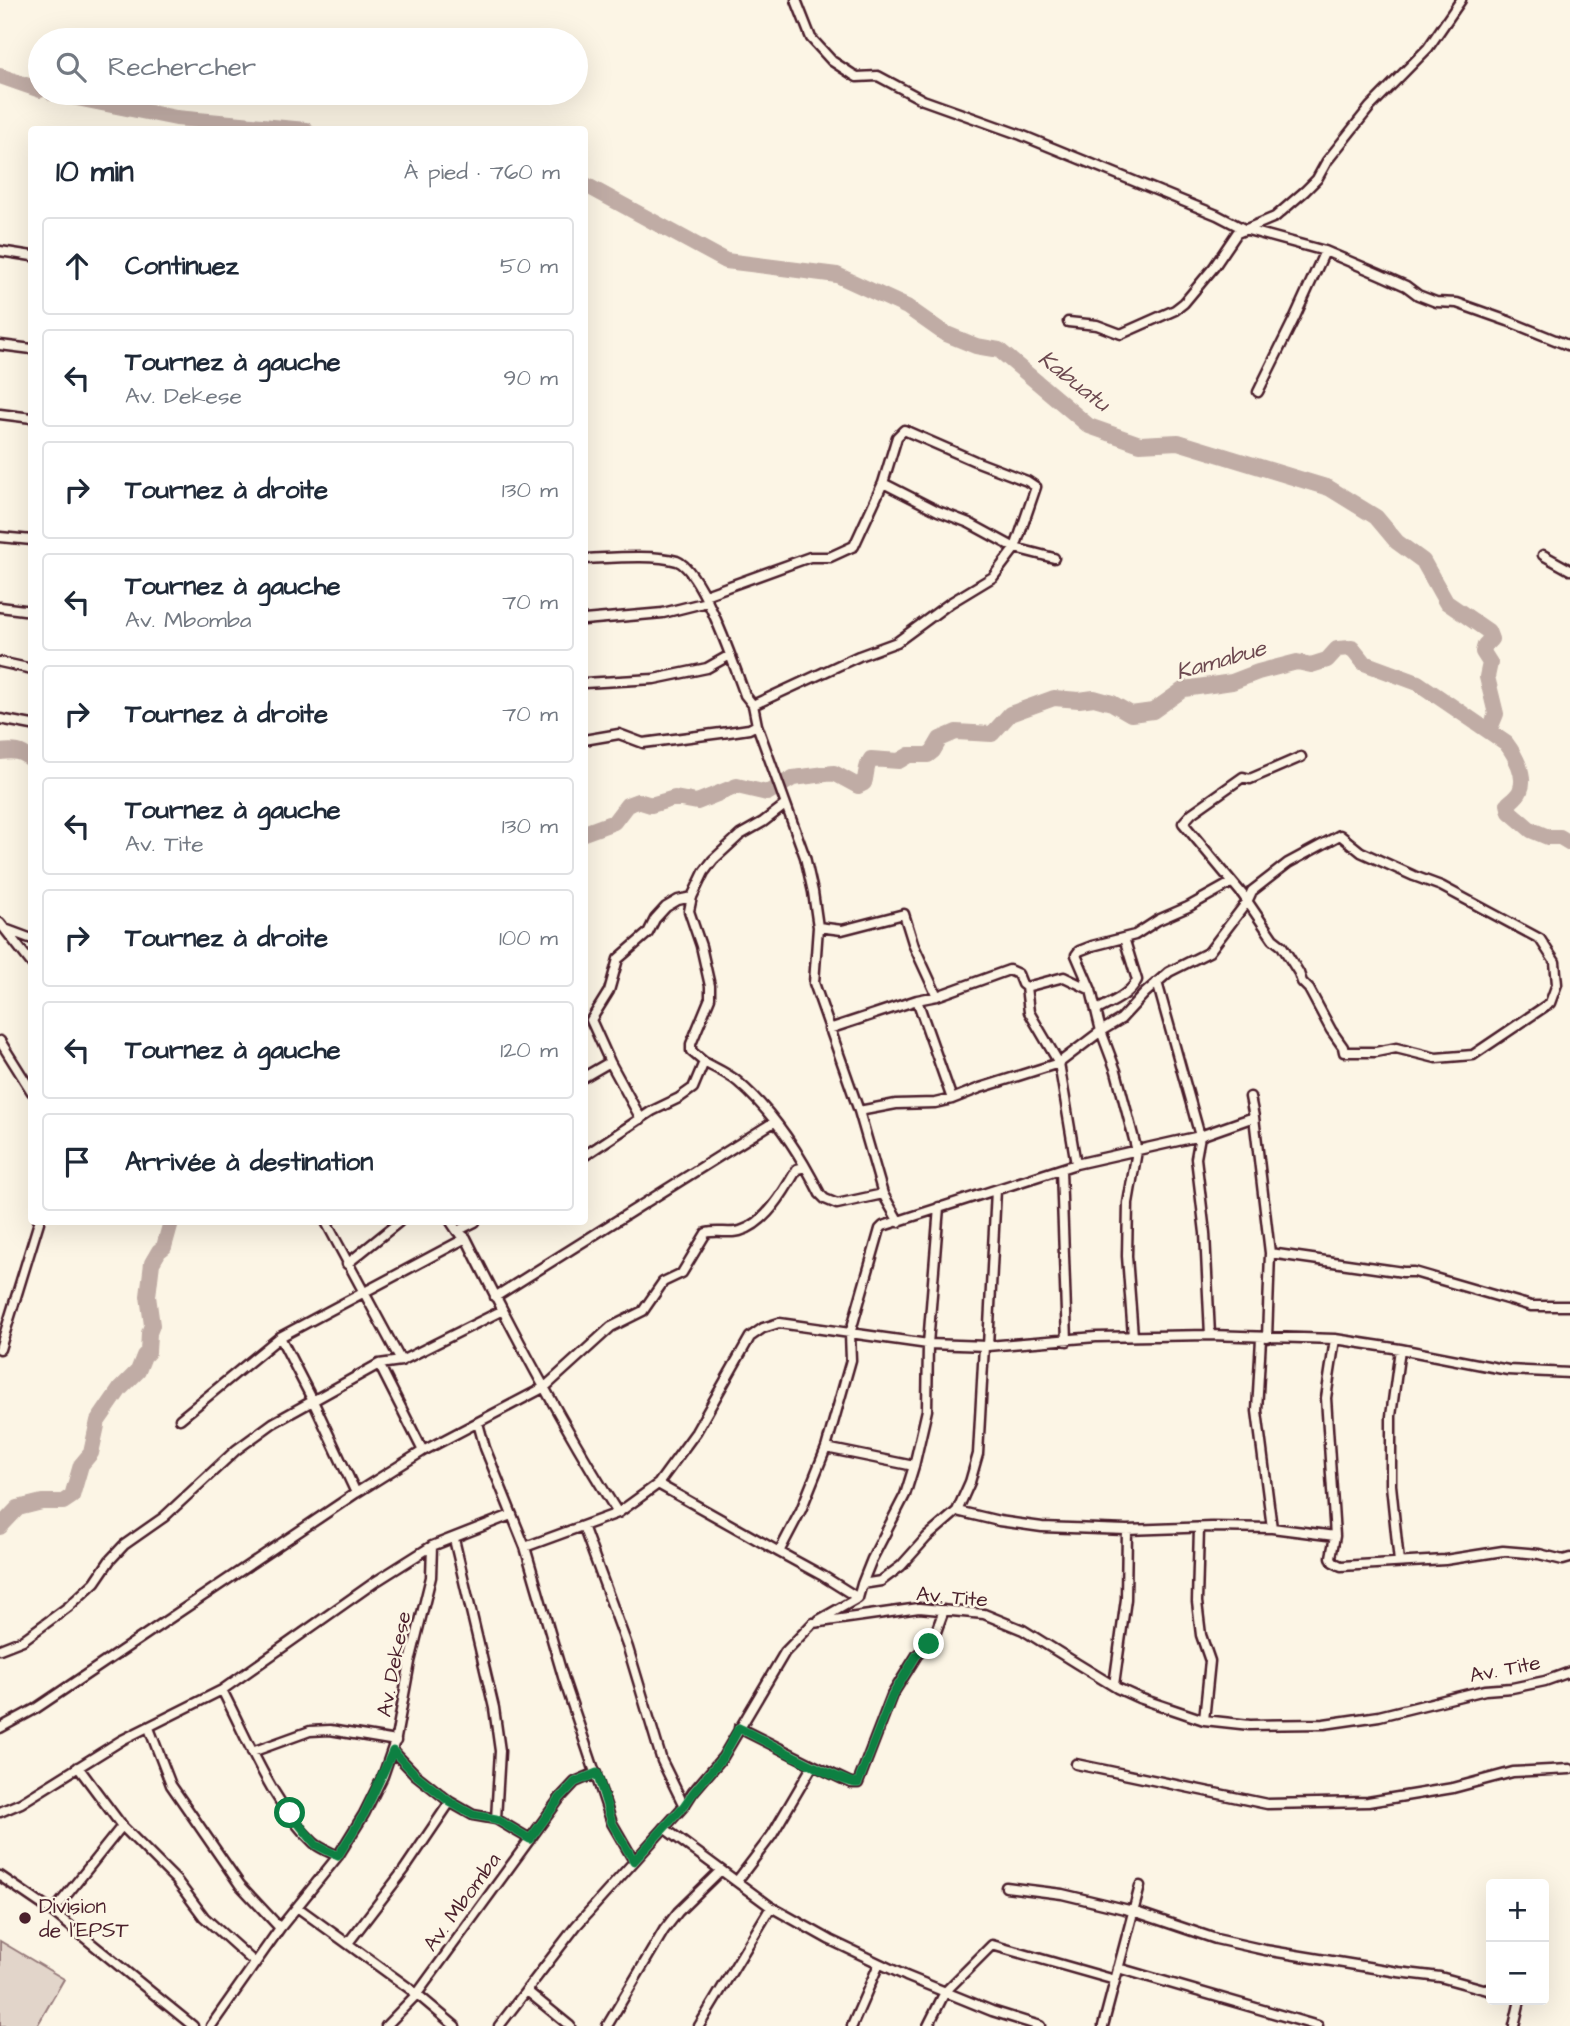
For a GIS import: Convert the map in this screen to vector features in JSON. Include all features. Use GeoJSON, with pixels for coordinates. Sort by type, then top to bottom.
{"type":"FeatureCollection","features":[{"type":"Feature","properties":{"kind":"street"},"geometry":{"type":"LineString","coordinates":[[796,0],[811,37],[821,50],[842,69],[857,77],[878,76],[923,100],[1033,139],[1217,215],[1244,229],[1325,251],[1436,302],[1457,303],[1570,346]]}},
{"type":"Feature","properties":{"kind":"street"},"geometry":{"type":"LineString","coordinates":[[1068,322],[1097,325],[1121,334],[1175,310],[1184,303],[1214,267],[1237,233],[1275,217],[1317,179],[1327,161],[1375,101],[1428,48],[1461,0]]}},
{"type":"Feature","properties":{"kind":"street"},"geometry":{"type":"LineString","coordinates":[[0,251],[28,255]]}},
{"type":"Feature","properties":{"kind":"street"},"geometry":{"type":"LineString","coordinates":[[1258,392],[1325,251]]}},
{"type":"Feature","properties":{"kind":"street"},"geometry":{"type":"LineString","coordinates":[[0,345],[28,348]]}},
{"type":"Feature","properties":{"kind":"street"},"geometry":{"type":"LineString","coordinates":[[0,414],[28,418]]}},
{"type":"Feature","properties":{"kind":"street"},"geometry":{"type":"LineString","coordinates":[[588,620],[663,613],[810,557],[830,557],[854,546],[883,483],[897,437],[904,430],[1036,488],[1015,548],[993,578],[950,603],[897,642],[859,656],[753,705]]}},
{"type":"Feature","properties":{"kind":"street"},"geometry":{"type":"LineString","coordinates":[[883,483],[1015,548],[1054,558]]}},
{"type":"Feature","properties":{"kind":"street"},"geometry":{"type":"LineString","coordinates":[[0,537],[28,540]]}},
{"type":"Feature","properties":{"kind":"street"},"geometry":{"type":"LineString","coordinates":[[1543,555],[1570,570]]}},
{"type":"Feature","properties":{"kind":"street"},"geometry":{"type":"LineString","coordinates":[[588,559],[654,558],[677,561],[687,569],[706,598],[746,695],[753,705],[757,725],[804,857],[818,927],[814,983],[859,1111],[883,1194],[900,1222]]}},
{"type":"Feature","properties":{"kind":"street"},"geometry":{"type":"LineString","coordinates":[[0,607],[28,610]]}},
{"type":"Feature","properties":{"kind":"street"},"geometry":{"type":"LineString","coordinates":[[588,682],[654,679],[707,668],[730,656]]}},
{"type":"Feature","properties":{"kind":"street"},"geometry":{"type":"LineString","coordinates":[[0,662],[28,668]]}},
{"type":"Feature","properties":{"kind":"street"},"geometry":{"type":"LineString","coordinates":[[0,719],[28,724]]}},
{"type":"Feature","properties":{"kind":"street"},"geometry":{"type":"LineString","coordinates":[[588,739],[619,734],[643,743],[680,740],[749,729],[757,725]]}},
{"type":"Feature","properties":{"kind":"street"},"geometry":{"type":"LineString","coordinates":[[859,1111],[896,1104],[935,1103],[952,1099],[1059,1063],[1121,1019],[1169,972],[1209,952],[1247,902],[1252,891],[1288,863],[1340,835],[1360,852],[1441,886],[1540,939],[1555,962],[1557,984],[1550,1003],[1473,1055],[1436,1058],[1396,1048],[1376,1052],[1344,1052],[1282,946],[1273,939],[1247,902],[1184,823],[1192,813],[1244,777],[1250,779],[1301,757]]}},
{"type":"Feature","properties":{"kind":"street"},"geometry":{"type":"LineString","coordinates":[[785,805],[740,835],[713,860],[692,897],[690,911],[710,986],[709,998],[692,1038],[691,1051],[736,1080],[774,1122],[820,1194],[837,1205],[883,1194]]}},
{"type":"Feature","properties":{"kind":"street"},"geometry":{"type":"LineString","coordinates":[[1133,1336],[1127,1256],[1128,1203],[1137,1151],[1116,1071],[1077,953],[1135,934],[1231,883]]}},
{"type":"Feature","properties":{"kind":"street"},"geometry":{"type":"LineString","coordinates":[[641,1119],[591,1020],[609,991],[618,959],[648,933],[655,919],[666,907],[678,900],[692,897]]}},
{"type":"Feature","properties":{"kind":"street"},"geometry":{"type":"LineString","coordinates":[[818,927],[842,930],[904,914],[914,946],[937,996]]}},
{"type":"Feature","properties":{"kind":"street"},"geometry":{"type":"LineString","coordinates":[[3,926],[28,937]]}},
{"type":"Feature","properties":{"kind":"street"},"geometry":{"type":"LineString","coordinates":[[3,926],[28,959]]}},
{"type":"Feature","properties":{"kind":"street"},"geometry":{"type":"LineString","coordinates":[[1097,1010],[1135,985],[1136,980],[1124,938]]}},
{"type":"Feature","properties":{"kind":"street"},"geometry":{"type":"LineString","coordinates":[[829,1029],[937,996],[1009,970],[1018,974],[1026,987],[1029,1012],[1059,1063],[1076,1164]]}},
{"type":"Feature","properties":{"kind":"street"},"geometry":{"type":"LineString","coordinates":[[1026,987],[1064,977],[1091,990]]}},
{"type":"Feature","properties":{"kind":"street"},"geometry":{"type":"LineString","coordinates":[[1157,982],[1200,1136],[1196,1158],[1205,1233],[1210,1335]]}},
{"type":"Feature","properties":{"kind":"street"},"geometry":{"type":"LineString","coordinates":[[917,1000],[952,1099]]}},
{"type":"Feature","properties":{"kind":"street"},"geometry":{"type":"LineString","coordinates":[[0,1041],[28,1086]]}},
{"type":"Feature","properties":{"kind":"street"},"geometry":{"type":"LineString","coordinates":[[588,1075],[610,1062]]}},
{"type":"Feature","properties":{"kind":"street"},"geometry":{"type":"LineString","coordinates":[[588,1153],[692,1088],[705,1062]]}},
{"type":"Feature","properties":{"kind":"street"},"geometry":{"type":"LineString","coordinates":[[1250,1097],[1270,1253],[1257,1411],[1272,1528]]}},
{"type":"Feature","properties":{"kind":"street"},"geometry":{"type":"LineString","coordinates":[[779,1552],[801,1510],[826,1448],[851,1360],[850,1334],[880,1229],[939,1207],[1076,1164],[1200,1136],[1254,1117]]}},
{"type":"Feature","properties":{"kind":"street"},"geometry":{"type":"LineString","coordinates":[[495,1297],[774,1122]]}},
{"type":"Feature","properties":{"kind":"street"},"geometry":{"type":"LineString","coordinates":[[0,1728],[35,1709],[356,1493],[423,1451],[545,1387],[611,1327],[643,1311],[663,1282],[681,1273],[706,1233],[740,1231],[750,1226],[778,1200],[797,1169],[805,1167]]}},
{"type":"Feature","properties":{"kind":"street"},"geometry":{"type":"LineString","coordinates":[[1061,1170],[1067,1341]]}},
{"type":"Feature","properties":{"kind":"street"},"geometry":{"type":"LineString","coordinates":[[862,1584],[881,1581],[901,1566],[927,1537],[957,1511],[970,1482],[978,1454],[996,1190]]}},
{"type":"Feature","properties":{"kind":"street"},"geometry":{"type":"LineString","coordinates":[[499,2026],[576,1926],[684,1806],[723,1757],[785,1652],[813,1623],[858,1598],[872,1559],[905,1496],[927,1410],[928,1344],[939,1207]]}},
{"type":"Feature","properties":{"kind":"street"},"geometry":{"type":"LineString","coordinates":[[0,1349],[38,1225]]}},
{"type":"Feature","properties":{"kind":"street"},"geometry":{"type":"LineString","coordinates":[[328,1225],[401,1361]]}},
{"type":"Feature","properties":{"kind":"street"},"geometry":{"type":"LineString","coordinates":[[347,1264],[395,1225]]}},
{"type":"Feature","properties":{"kind":"street"},"geometry":{"type":"LineString","coordinates":[[453,1225],[466,1238],[501,1311],[581,1455],[618,1513]]}},
{"type":"Feature","properties":{"kind":"street"},"geometry":{"type":"LineString","coordinates":[[457,1231],[469,1225]]}},
{"type":"Feature","properties":{"kind":"street"},"geometry":{"type":"LineString","coordinates":[[180,1419],[279,1337],[466,1238]]}},
{"type":"Feature","properties":{"kind":"street"},"geometry":{"type":"LineString","coordinates":[[1270,1253],[1414,1272],[1531,1306],[1570,1306]]}},
{"type":"Feature","properties":{"kind":"street"},"geometry":{"type":"LineString","coordinates":[[0,1649],[23,1640],[68,1607],[95,1582],[124,1545],[164,1517],[236,1450],[273,1423],[379,1364],[401,1361],[501,1311]]}},
{"type":"Feature","properties":{"kind":"street"},"geometry":{"type":"LineString","coordinates":[[525,1547],[618,1513],[658,1483],[696,1432],[751,1337],[763,1328],[779,1323],[928,1344],[986,1346],[1133,1336],[1210,1335],[1335,1339],[1508,1370],[1570,1373]]}},
{"type":"Feature","properties":{"kind":"street"},"geometry":{"type":"LineString","coordinates":[[279,1337],[313,1401],[356,1493]]}},
{"type":"Feature","properties":{"kind":"street"},"geometry":{"type":"LineString","coordinates":[[1335,1339],[1326,1398],[1335,1536],[1331,1557],[1333,1562],[1338,1565],[1445,1560],[1503,1551],[1539,1554],[1563,1560],[1570,1558]]}},
{"type":"Feature","properties":{"kind":"street"},"geometry":{"type":"LineString","coordinates":[[1399,1562],[1391,1485],[1391,1416],[1400,1349]]}},
{"type":"Feature","properties":{"kind":"street"},"geometry":{"type":"LineString","coordinates":[[379,1364],[423,1451]]}},
{"type":"Feature","properties":{"kind":"street"},"geometry":{"type":"LineString","coordinates":[[478,1423],[485,1448],[525,1547],[563,1677],[612,1823],[634,1861]]}},
{"type":"Feature","properties":{"kind":"street"},"geometry":{"type":"LineString","coordinates":[[826,1448],[914,1466]]}},
{"type":"Feature","properties":{"kind":"street"},"geometry":{"type":"LineString","coordinates":[[658,1483],[824,1576],[858,1598]]}},
{"type":"Feature","properties":{"kind":"street"},"geometry":{"type":"LineString","coordinates":[[957,1511],[1042,1527],[1127,1530],[1272,1528],[1335,1536]]}},
{"type":"Feature","properties":{"kind":"street"},"geometry":{"type":"LineString","coordinates":[[0,1812],[122,1740],[222,1690],[375,1582],[432,1546],[511,1515]]}},
{"type":"Feature","properties":{"kind":"street"},"geometry":{"type":"LineString","coordinates":[[583,1526],[628,1648],[662,1761],[684,1806]]}},
{"type":"Feature","properties":{"kind":"street"},"geometry":{"type":"LineString","coordinates":[[1199,1528],[1197,1602],[1201,1635],[1210,1661],[1204,1720]]}},
{"type":"Feature","properties":{"kind":"street"},"geometry":{"type":"LineString","coordinates":[[1114,1685],[1126,1599],[1127,1530]]}},
{"type":"Feature","properties":{"kind":"street"},"geometry":{"type":"LineString","coordinates":[[454,1539],[494,1708],[500,1751],[496,1819]]}},
{"type":"Feature","properties":{"kind":"street","name":"Av. Dekese"},"geometry":{"type":"LineString","coordinates":[[211,2026],[254,1962],[338,1856],[364,1814],[396,1741],[410,1662],[430,1577],[432,1546]]}},
{"type":"Feature","properties":{"kind":"street","name":"Av. Tite"},"geometry":{"type":"LineString","coordinates":[[813,1623],[919,1608],[984,1614],[1023,1630],[1139,1698],[1204,1720],[1250,1726],[1324,1724],[1379,1716],[1485,1690],[1545,1681],[1570,1672]]}},
{"type":"Feature","properties":{"kind":"street"},"geometry":{"type":"LineString","coordinates":[[739,1728],[851,1783],[858,1783],[892,1696],[916,1656],[933,1640],[944,1610]]}},
{"type":"Feature","properties":{"kind":"street"},"geometry":{"type":"LineString","coordinates":[[222,1690],[257,1764],[279,1798],[316,1845],[338,1856]]}},
{"type":"Feature","properties":{"kind":"street"},"geometry":{"type":"LineString","coordinates":[[149,1728],[171,1785],[240,1885],[280,1928]]}},
{"type":"Feature","properties":{"kind":"street"},"geometry":{"type":"LineString","coordinates":[[252,1752],[310,1731],[330,1730],[396,1741]]}},
{"type":"Feature","properties":{"kind":"street"},"geometry":{"type":"LineString","coordinates":[[393,1751],[416,1775],[450,1802],[473,1815],[496,1819],[530,1839]]}},
{"type":"Feature","properties":{"kind":"street"},"geometry":{"type":"LineString","coordinates":[[1076,1764],[1267,1804],[1368,1802],[1453,1788],[1513,1772],[1570,1769]]}},
{"type":"Feature","properties":{"kind":"street"},"geometry":{"type":"LineString","coordinates":[[737,1881],[772,1835],[813,1765]]}},
{"type":"Feature","properties":{"kind":"street"},"geometry":{"type":"LineString","coordinates":[[78,1767],[122,1826],[177,1881],[204,1917],[254,1962]]}},
{"type":"Feature","properties":{"kind":"street","name":"Av. Mbomba"},"geometry":{"type":"LineString","coordinates":[[386,2026],[417,1993],[560,1798],[575,1782],[597,1773]]}},
{"type":"Feature","properties":{"kind":"street"},"geometry":{"type":"LineString","coordinates":[[348,1943],[404,1870],[450,1802]]}},
{"type":"Feature","properties":{"kind":"street"},"geometry":{"type":"LineString","coordinates":[[53,1912],[122,1826]]}},
{"type":"Feature","properties":{"kind":"street"},"geometry":{"type":"LineString","coordinates":[[664,1828],[771,1907],[879,1964],[992,2011],[1040,2026]]}},
{"type":"Feature","properties":{"kind":"street"},"geometry":{"type":"LineString","coordinates":[[607,2026],[664,1930],[678,1912],[721,1870]]}},
{"type":"Feature","properties":{"kind":"street"},"geometry":{"type":"LineString","coordinates":[[0,1876],[53,1912],[192,2026]]}},
{"type":"Feature","properties":{"kind":"street"},"geometry":{"type":"LineString","coordinates":[[1103,2026],[1140,1886]]}},
{"type":"Feature","properties":{"kind":"street"},"geometry":{"type":"LineString","coordinates":[[1006,1887],[1062,1894],[1133,1911],[1216,1939],[1265,1950],[1440,1977],[1486,1990]]}},
{"type":"Feature","properties":{"kind":"street"},"geometry":{"type":"LineString","coordinates":[[297,1907],[417,1993],[455,2026]]}},
{"type":"Feature","properties":{"kind":"street"},"geometry":{"type":"LineString","coordinates":[[699,2026],[771,1907]]}},
{"type":"Feature","properties":{"kind":"street"},"geometry":{"type":"LineString","coordinates":[[928,2026],[945,1992],[992,1945],[1115,1980]]}},
{"type":"Feature","properties":{"kind":"street"},"geometry":{"type":"LineString","coordinates":[[852,2026],[879,1964]]}},
{"type":"Feature","properties":{"kind":"street"},"geometry":{"type":"LineString","coordinates":[[1118,1968],[1318,2026]]}},
{"type":"Feature","properties":{"kind":"street"},"geometry":{"type":"LineString","coordinates":[[527,1991],[570,2026]]}},
{"type":"Feature","properties":{"kind":"street"},"geometry":{"type":"LineString","coordinates":[[1514,2026],[1519,2005]]}},
{"type":"Feature","properties":{"kind":"shaded area"},"geometry":{"type":"Polygon","coordinates":[[[0,1941],[64,1979],[37,2026],[0,2026],[0,1941]]]}},
{"type":"Feature","properties":{"kind":"waterway","name":"Kabuatu"},"geometry":{"type":"LineString","coordinates":[[0,76],[28,86]]}},
{"type":"Feature","properties":{"kind":"waterway","name":"Kabuatu"},"geometry":{"type":"LineString","coordinates":[[112,105],[176,118],[263,126]]}},
{"type":"Feature","properties":{"kind":"waterway","name":"Kabuatu"},"geometry":{"type":"LineString","coordinates":[[588,186],[726,261],[837,275],[907,307],[944,333],[976,346],[999,350],[1089,426],[1140,444],[1178,442],[1329,488],[1376,517],[1397,542],[1423,561],[1446,602],[1488,631],[1491,639],[1483,652],[1490,663],[1487,677],[1496,714],[1489,731]]}},
{"type":"Feature","properties":{"kind":"waterway","name":"Kamabue"},"geometry":{"type":"LineString","coordinates":[[588,832],[614,822],[627,805],[638,801],[651,805],[675,798],[697,802],[737,786],[767,793],[793,778],[834,773],[858,786],[864,783],[871,759],[899,761],[909,755],[928,755],[940,739],[956,732],[992,734],[1010,714],[1054,698],[1094,698],[1112,703],[1131,714],[1153,711],[1184,689],[1232,682],[1297,662],[1311,665],[1327,660],[1337,649],[1352,648],[1364,663],[1418,683],[1506,743],[1516,760],[1522,779],[1519,793],[1508,804],[1510,812],[1531,830],[1548,837],[1560,837],[1570,843]]}},
{"type":"Feature","properties":{"kind":"waterway","name":"Kamabue"},"geometry":{"type":"LineString","coordinates":[[0,752],[17,752],[28,758]]}},
{"type":"Feature","properties":{"kind":"waterway"},"geometry":{"type":"LineString","coordinates":[[0,1527],[18,1508],[42,1502],[63,1502],[72,1496],[81,1465],[91,1453],[98,1421],[120,1389],[138,1371],[148,1352],[152,1325],[148,1296],[152,1263],[164,1247],[170,1225]]}},
{"type":"Feature","properties":{"kind":"place","name":"Division de l'EPST"},"geometry":{"type":"Point","coordinates":[25,1918]}},
{"type":"Feature","properties":{"kind":"route"},"geometry":{"type":"LineString","coordinates":[[290,1813],[316,1845],[338,1856],[364,1814],[393,1751],[416,1775],[450,1802],[473,1815],[496,1819],[530,1839],[575,1782],[597,1773],[612,1823],[634,1861],[684,1806],[723,1757],[739,1728],[851,1783],[858,1783],[892,1696],[916,1656],[929,1644]]}}]}
